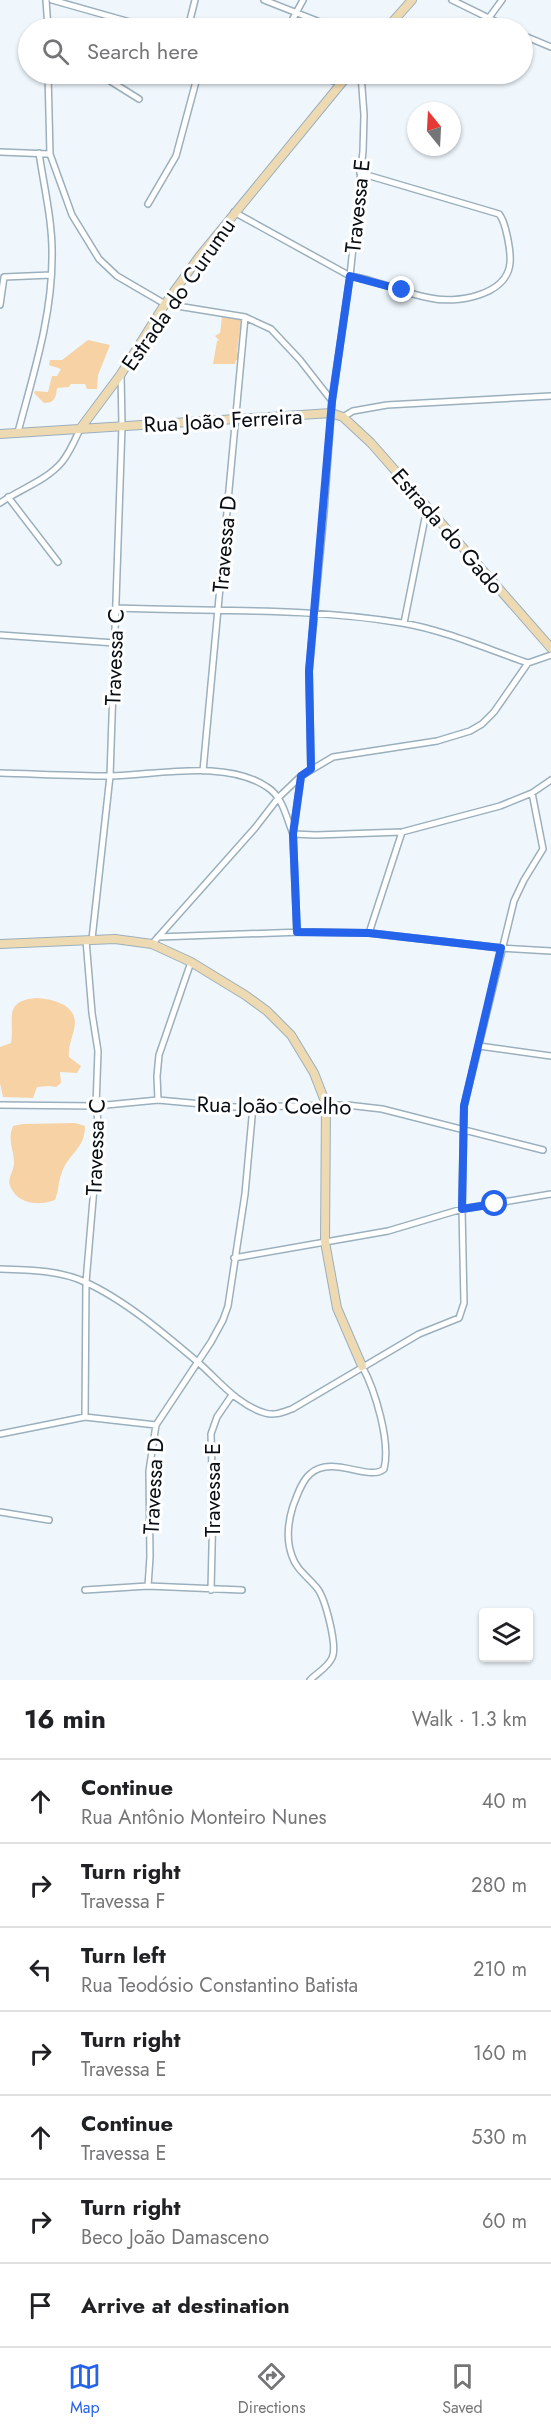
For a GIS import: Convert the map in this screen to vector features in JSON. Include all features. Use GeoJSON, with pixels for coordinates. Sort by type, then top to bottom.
{"type":"FeatureCollection","features":[{"type":"Feature","properties":{"kind":"street"},"geometry":{"type":"LineString","coordinates":[[46,0],[47,18]]}},
{"type":"Feature","properties":{"kind":"street"},"geometry":{"type":"LineString","coordinates":[[52,0],[116,18]]}},
{"type":"Feature","properties":{"kind":"street"},"geometry":{"type":"LineString","coordinates":[[190,18],[195,0]]}},
{"type":"Feature","properties":{"kind":"street"},"geometry":{"type":"LineString","coordinates":[[264,0],[307,18]]}},
{"type":"Feature","properties":{"kind":"street"},"geometry":{"type":"LineString","coordinates":[[294,18],[303,0]]}},
{"type":"Feature","properties":{"kind":"street"},"geometry":{"type":"LineString","coordinates":[[452,0],[486,18]]}},
{"type":"Feature","properties":{"kind":"street"},"geometry":{"type":"LineString","coordinates":[[489,18],[502,0]]}},
{"type":"Feature","properties":{"kind":"street"},"geometry":{"type":"LineString","coordinates":[[395,18],[409,1]]}},
{"type":"Feature","properties":{"kind":"street"},"geometry":{"type":"LineString","coordinates":[[533,39],[551,47]]}},
{"type":"Feature","properties":{"kind":"street"},"geometry":{"type":"LineString","coordinates":[[48,84],[50,154],[72,215],[99,259],[117,276],[165,304],[245,318],[272,329],[332,401]]}},
{"type":"Feature","properties":{"kind":"street"},"geometry":{"type":"LineString","coordinates":[[115,84],[139,99]]}},
{"type":"Feature","properties":{"kind":"street"},"geometry":{"type":"LineString","coordinates":[[148,204],[176,156],[195,84]]}},
{"type":"Feature","properties":{"kind":"street","name":"Estrada do Curumu"},"geometry":{"type":"LineString","coordinates":[[0,503],[39,481],[58,466],[80,429],[121,374],[165,304],[234,212],[339,84]]}},
{"type":"Feature","properties":{"kind":"street","name":"Travessa E"},"geometry":{"type":"LineString","coordinates":[[311,769],[309,671],[332,401],[350,276],[360,173],[364,115],[362,84]]}},
{"type":"Feature","properties":{"kind":"street"},"geometry":{"type":"LineString","coordinates":[[0,152],[50,154]]}},
{"type":"Feature","properties":{"kind":"street"},"geometry":{"type":"LineString","coordinates":[[18,432],[42,337],[51,289],[50,228],[39,153]]}},
{"type":"Feature","properties":{"kind":"street"},"geometry":{"type":"LineString","coordinates":[[234,212],[350,276],[365,278],[433,299],[484,294],[491,291],[504,278],[510,264],[504,221],[499,214],[360,173]]}},
{"type":"Feature","properties":{"kind":"street"},"geometry":{"type":"LineString","coordinates":[[0,305],[2,277],[51,275]]}},
{"type":"Feature","properties":{"kind":"street","name":"Travessa D"},"geometry":{"type":"LineString","coordinates":[[203,771],[245,318]]}},
{"type":"Feature","properties":{"kind":"street","name":"Travessa C"},"geometry":{"type":"LineString","coordinates":[[85,1417],[86,1282],[98,1149],[96,1106],[98,1051],[92,1013],[89,939],[110,776],[123,426],[121,374]]}},
{"type":"Feature","properties":{"kind":"street"},"geometry":{"type":"LineString","coordinates":[[343,417],[363,408],[387,405],[551,396]]}},
{"type":"Feature","properties":{"kind":"street","name":"Rua João Ferreira"},"geometry":{"type":"LineString","coordinates":[[0,434],[332,413],[343,417]]}},
{"type":"Feature","properties":{"kind":"street","name":"Estrada do Gado"},"geometry":{"type":"LineString","coordinates":[[343,417],[371,442],[551,648]]}},
{"type":"Feature","properties":{"kind":"street"},"geometry":{"type":"LineString","coordinates":[[8,497],[58,562]]}},
{"type":"Feature","properties":{"kind":"street"},"geometry":{"type":"LineString","coordinates":[[404,623],[427,508]]}},
{"type":"Feature","properties":{"kind":"street"},"geometry":{"type":"LineString","coordinates":[[116,608],[315,612],[404,623],[528,663],[551,656]]}},
{"type":"Feature","properties":{"kind":"street"},"geometry":{"type":"LineString","coordinates":[[0,635],[115,643]]}},
{"type":"Feature","properties":{"kind":"street"},"geometry":{"type":"LineString","coordinates":[[152,944],[255,828],[279,797],[301,776],[333,757],[437,741],[470,731],[482,724],[494,712],[528,663]]}},
{"type":"Feature","properties":{"kind":"street"},"geometry":{"type":"LineString","coordinates":[[0,773],[110,776],[203,771],[238,775],[269,787],[279,797],[293,834]]}},
{"type":"Feature","properties":{"kind":"street"},"geometry":{"type":"LineString","coordinates":[[297,932],[293,834],[301,776]]}},
{"type":"Feature","properties":{"kind":"street"},"geometry":{"type":"LineString","coordinates":[[293,834],[402,832],[480,812],[532,793],[551,780]]}},
{"type":"Feature","properties":{"kind":"street"},"geometry":{"type":"LineString","coordinates":[[0,1269],[53,1273],[86,1282],[128,1308],[198,1362],[232,1395],[263,1413],[278,1414],[292,1409],[419,1334],[459,1318],[464,1303],[462,1209],[464,1106],[514,900],[543,849],[532,793]]}},
{"type":"Feature","properties":{"kind":"street"},"geometry":{"type":"LineString","coordinates":[[369,933],[402,832]]}},
{"type":"Feature","properties":{"kind":"street"},"geometry":{"type":"LineString","coordinates":[[158,937],[297,932],[369,933],[501,948],[551,951]]}},
{"type":"Feature","properties":{"kind":"street"},"geometry":{"type":"LineString","coordinates":[[0,944],[89,939],[115,939],[152,944],[191,962],[267,1011],[291,1035],[314,1073],[326,1104],[325,1242],[338,1308],[371,1382],[383,1432],[384,1469],[375,1472],[335,1466],[315,1471],[302,1485],[290,1521],[288,1539],[292,1556],[299,1569],[317,1587],[323,1599],[334,1649],[328,1663],[310,1680]]}},
{"type":"Feature","properties":{"kind":"street"},"geometry":{"type":"LineString","coordinates":[[158,1100],[159,1055],[191,962]]}},
{"type":"Feature","properties":{"kind":"street"},"geometry":{"type":"LineString","coordinates":[[479,1046],[551,1056]]}},
{"type":"Feature","properties":{"kind":"street","name":"Rua João Coelho"},"geometry":{"type":"LineString","coordinates":[[0,1105],[96,1106],[158,1100],[253,1106],[326,1104],[382,1109],[543,1150]]}},
{"type":"Feature","properties":{"kind":"street","name":"Travessa D"},"geometry":{"type":"LineString","coordinates":[[148,1586],[149,1471],[156,1425],[198,1362],[226,1313],[231,1293],[244,1194],[253,1106]]}},
{"type":"Feature","properties":{"kind":"street"},"geometry":{"type":"LineString","coordinates":[[234,1258],[388,1231],[462,1209],[551,1194]]}},
{"type":"Feature","properties":{"kind":"street","name":"Travessa E"},"geometry":{"type":"LineString","coordinates":[[211,1590],[213,1506],[211,1434],[217,1417],[232,1395]]}},
{"type":"Feature","properties":{"kind":"street"},"geometry":{"type":"LineString","coordinates":[[0,1434],[85,1417],[156,1425]]}},
{"type":"Feature","properties":{"kind":"street"},"geometry":{"type":"LineString","coordinates":[[0,1512],[49,1520]]}},
{"type":"Feature","properties":{"kind":"street"},"geometry":{"type":"LineString","coordinates":[[85,1590],[148,1586],[242,1590]]}},
{"type":"Feature","properties":{"kind":"shaded area"},"geometry":{"type":"Polygon","coordinates":[[[222,317],[241,320],[237,352],[240,353],[239,360],[236,360],[235,364],[213,364],[219,340],[215,336],[220,333],[222,317]]]}},
{"type":"Feature","properties":{"kind":"shaded area"},"geometry":{"type":"Polygon","coordinates":[[[88,340],[110,345],[98,375],[97,389],[87,389],[85,384],[71,384],[69,387],[57,388],[54,399],[44,403],[34,393],[35,391],[48,392],[52,376],[57,376],[61,369],[49,365],[50,360],[62,360],[88,340]]]}},
{"type":"Feature","properties":{"kind":"shaded area"},"geometry":{"type":"Polygon","coordinates":[[[36,998],[58,1002],[70,1009],[75,1021],[69,1057],[81,1066],[77,1073],[60,1072],[61,1083],[56,1087],[37,1087],[33,1098],[3,1097],[0,1083],[0,1047],[11,1043],[14,1007],[25,1000],[36,998]]]}},
{"type":"Feature","properties":{"kind":"shaded area"},"geometry":{"type":"Polygon","coordinates":[[[75,1123],[85,1126],[84,1134],[80,1146],[62,1172],[55,1200],[36,1203],[18,1197],[9,1183],[14,1163],[11,1141],[13,1126],[75,1123]]]}},
{"type":"Feature","properties":{"kind":"route"},"geometry":{"type":"LineString","coordinates":[[402,290],[365,278],[350,276],[332,401],[309,671],[311,769],[301,776],[293,834],[297,932],[369,933],[501,948],[464,1106],[463,1129],[462,1209],[495,1204]]}}]}
